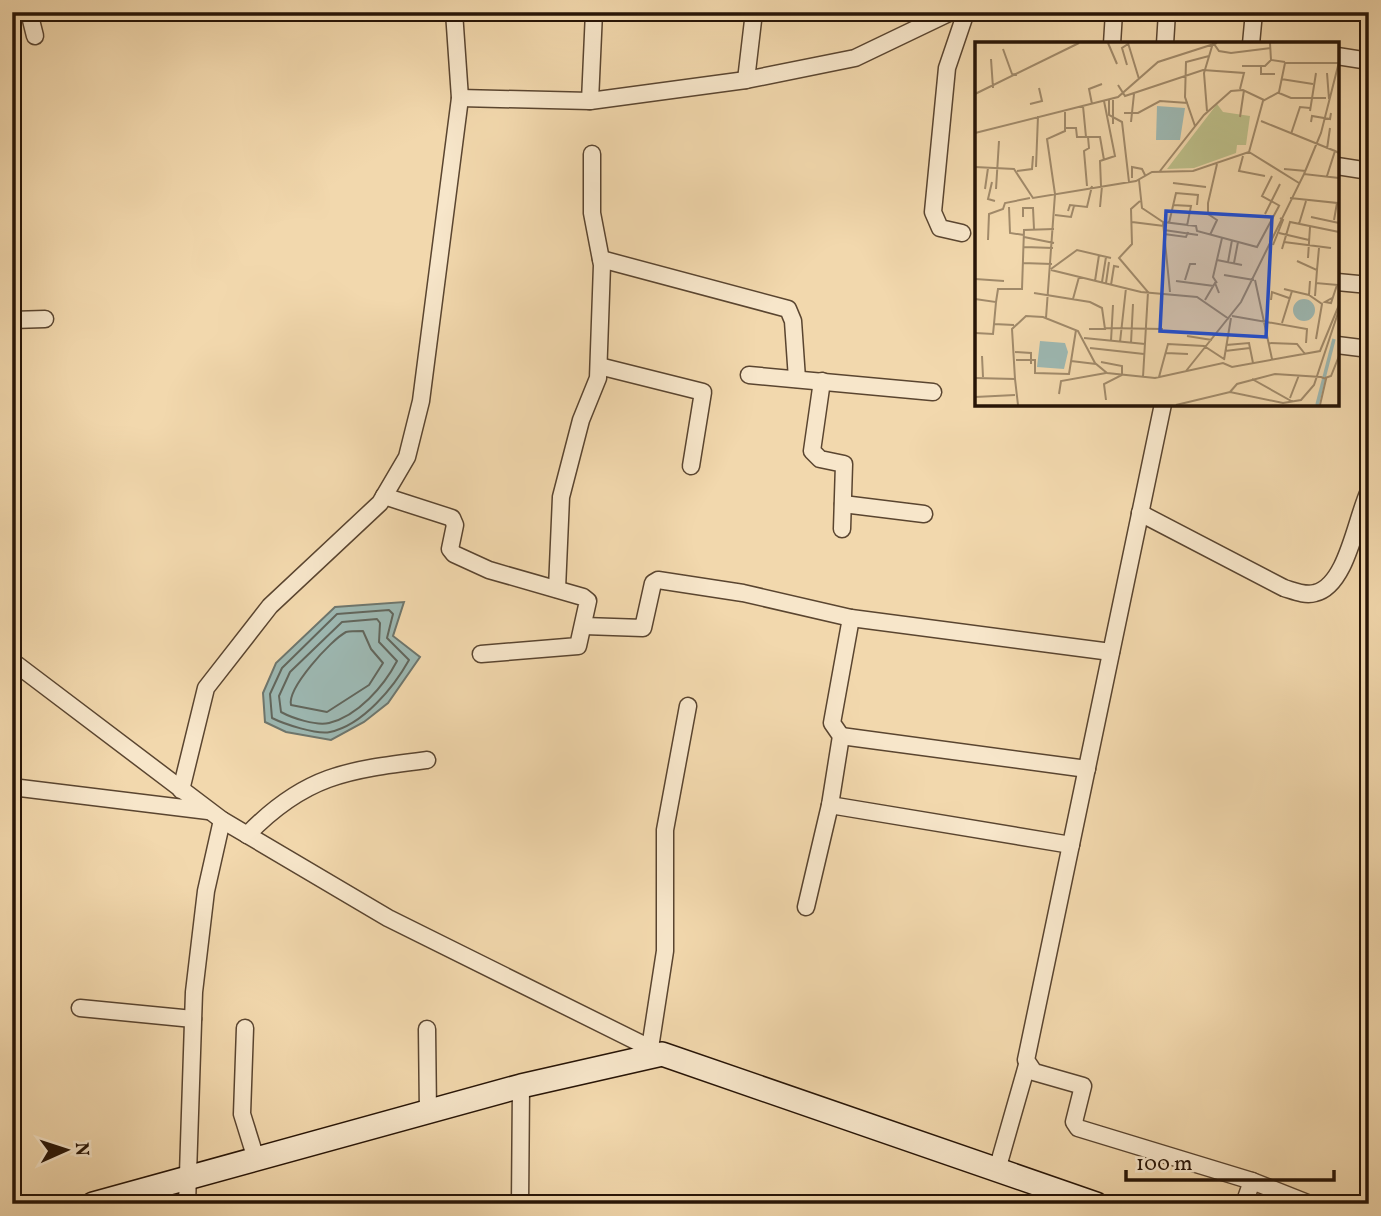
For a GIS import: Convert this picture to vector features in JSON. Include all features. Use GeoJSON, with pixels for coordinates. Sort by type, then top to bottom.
{"type":"FeatureCollection","features":[{"type":"Feature","properties":{"kind":"street"},"geometry":{"type":"LineString","coordinates":[[29,12],[35,36]]}},
{"type":"Feature","properties":{"kind":"street"},"geometry":{"type":"LineString","coordinates":[[181,790],[206,688],[270,606],[380,503],[407,457],[421,401],[460,98],[454,12]]}},
{"type":"Feature","properties":{"kind":"street"},"geometry":{"type":"LineString","coordinates":[[590,102],[594,12]]}},
{"type":"Feature","properties":{"kind":"street"},"geometry":{"type":"LineString","coordinates":[[746,80],[754,12]]}},
{"type":"Feature","properties":{"kind":"street"},"geometry":{"type":"LineString","coordinates":[[460,98],[590,102],[746,80],[855,58],[951,12]]}},
{"type":"Feature","properties":{"kind":"street"},"geometry":{"type":"LineString","coordinates":[[962,233],[940,228],[933,212],[947,68],[966,12]]}},
{"type":"Feature","properties":{"kind":"street"},"geometry":{"type":"LineString","coordinates":[[1112,42],[1114,12]]}},
{"type":"Feature","properties":{"kind":"street"},"geometry":{"type":"LineString","coordinates":[[1165,42],[1167,12]]}},
{"type":"Feature","properties":{"kind":"street"},"geometry":{"type":"LineString","coordinates":[[1251,42],[1254,12]]}},
{"type":"Feature","properties":{"kind":"street"},"geometry":{"type":"LineString","coordinates":[[1339,56],[1369,61]]}},
{"type":"Feature","properties":{"kind":"street"},"geometry":{"type":"LineString","coordinates":[[557,589],[561,497],[581,420],[597,383],[599,366],[601,259],[592,213],[592,154]]}},
{"type":"Feature","properties":{"kind":"street"},"geometry":{"type":"LineString","coordinates":[[1339,166],[1369,172]]}},
{"type":"Feature","properties":{"kind":"street"},"geometry":{"type":"LineString","coordinates":[[601,259],[788,309],[793,321],[797,379]]}},
{"type":"Feature","properties":{"kind":"street"},"geometry":{"type":"LineString","coordinates":[[1339,282],[1369,285]]}},
{"type":"Feature","properties":{"kind":"street"},"geometry":{"type":"LineString","coordinates":[[12,320],[45,319]]}},
{"type":"Feature","properties":{"kind":"street"},"geometry":{"type":"LineString","coordinates":[[1339,345],[1369,349]]}},
{"type":"Feature","properties":{"kind":"street"},"geometry":{"type":"LineString","coordinates":[[599,366],[703,392],[691,466]]}},
{"type":"Feature","properties":{"kind":"street"},"geometry":{"type":"LineString","coordinates":[[749,375],[933,392]]}},
{"type":"Feature","properties":{"kind":"street"},"geometry":{"type":"LineString","coordinates":[[822,381],[812,451],[820,459],[844,464],[842,529]]}},
{"type":"Feature","properties":{"kind":"street"},"geometry":{"type":"LineString","coordinates":[[997,1170],[1027,1065],[1026,1053],[1163,406]]}},
{"type":"Feature","properties":{"kind":"street"},"geometry":{"type":"LineString","coordinates":[[1140,513],[1284,588],[1308,594],[1325,590],[1337,578],[1369,491]]}},
{"type":"Feature","properties":{"kind":"street"},"geometry":{"type":"LineString","coordinates":[[384,496],[452,518],[455,525],[450,547],[454,554],[489,570],[557,589],[588,601],[584,626],[576,646],[481,654]]}},
{"type":"Feature","properties":{"kind":"street"},"geometry":{"type":"LineString","coordinates":[[843,504],[924,514]]}},
{"type":"Feature","properties":{"kind":"street"},"geometry":{"type":"LineString","coordinates":[[584,626],[643,628],[653,583],[658,580],[743,593],[851,618],[1111,652]]}},
{"type":"Feature","properties":{"kind":"street"},"geometry":{"type":"LineString","coordinates":[[806,907],[830,805],[841,736],[832,723],[851,618]]}},
{"type":"Feature","properties":{"kind":"street"},"geometry":{"type":"LineString","coordinates":[[12,661],[215,816],[388,918],[656,1051],[1096,1204]]}},
{"type":"Feature","properties":{"kind":"street"},"geometry":{"type":"LineString","coordinates":[[656,1051],[665,951],[665,830],[688,706]]}},
{"type":"Feature","properties":{"kind":"street"},"geometry":{"type":"LineString","coordinates":[[841,736],[1087,769]]}},
{"type":"Feature","properties":{"kind":"street"},"geometry":{"type":"LineString","coordinates":[[247,835],[273,808],[310,785],[361,769],[427,760]]}},
{"type":"Feature","properties":{"kind":"street"},"geometry":{"type":"LineString","coordinates":[[12,787],[215,816]]}},
{"type":"Feature","properties":{"kind":"street"},"geometry":{"type":"LineString","coordinates":[[830,805],[1071,845]]}},
{"type":"Feature","properties":{"kind":"street"},"geometry":{"type":"LineString","coordinates":[[187,1204],[190,1177],[193,1019],[199,937],[215,816]]}},
{"type":"Feature","properties":{"kind":"street"},"geometry":{"type":"LineString","coordinates":[[80,1008],[193,1019]]}},
{"type":"Feature","properties":{"kind":"street"},"geometry":{"type":"LineString","coordinates":[[245,1028],[242,1114],[256,1159]]}},
{"type":"Feature","properties":{"kind":"street"},"geometry":{"type":"LineString","coordinates":[[427,1029],[428,1113]]}},
{"type":"Feature","properties":{"kind":"street"},"geometry":{"type":"LineString","coordinates":[[93,1204],[656,1051]]}},
{"type":"Feature","properties":{"kind":"street"},"geometry":{"type":"LineString","coordinates":[[1027,1065],[1034,1072],[1083,1086],[1074,1122],[1078,1128],[1252,1181],[1310,1204]]}},
{"type":"Feature","properties":{"kind":"street"},"geometry":{"type":"LineString","coordinates":[[520,1204],[521,1086]]}},
{"type":"Feature","properties":{"kind":"street"},"geometry":{"type":"LineString","coordinates":[[1244,1204],[1252,1181]]}},
{"type":"Feature","properties":{"kind":"water"},"geometry":{"type":"Polygon","coordinates":[[[404,602],[393,636],[420,657],[388,703],[364,722],[331,740],[286,732],[265,722],[263,693],[276,663],[335,607],[404,602]]]}}]}
